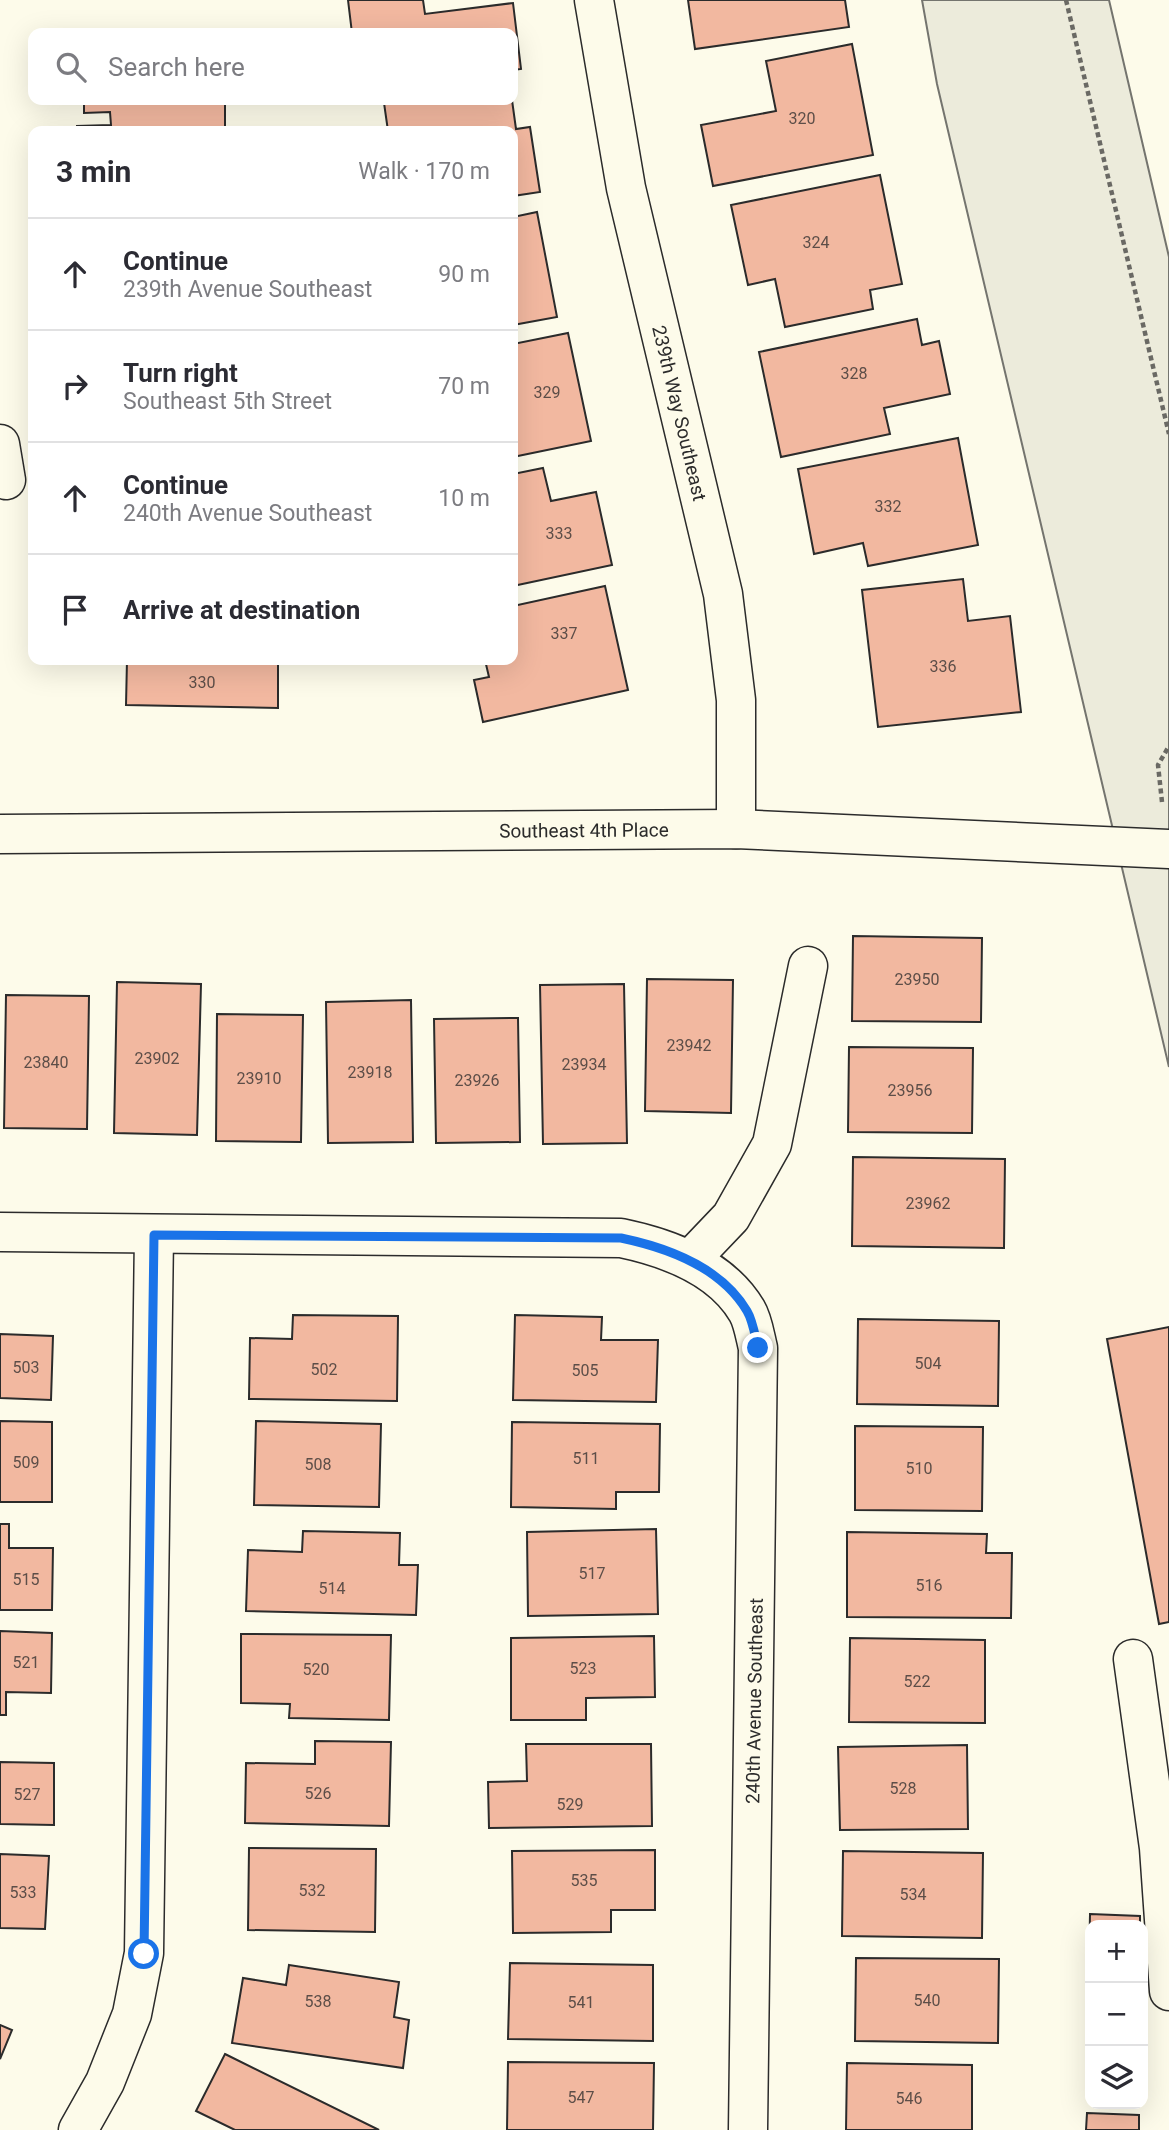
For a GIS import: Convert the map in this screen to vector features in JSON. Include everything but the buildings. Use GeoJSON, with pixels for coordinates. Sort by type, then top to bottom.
{"type":"FeatureCollection","features":[{"type":"Feature","properties":{"kind":"street","name":"239th Way Southeast"},"geometry":{"type":"LineString","coordinates":[[594,0],[626,188],[723,594],[737,700],[736,829]]}},
{"type":"Feature","properties":{"kind":"street","name":"Southeast 4th Place"},"geometry":{"type":"LineString","coordinates":[[0,834],[736,829],[1169,849]]}},
{"type":"Feature","properties":{"kind":"street"},"geometry":{"type":"LineString","coordinates":[[690,1260],[732,1217],[772,1144],[808,966]]}},
{"type":"Feature","properties":{"kind":"street","name":"240th Avenue Southeast"},"geometry":{"type":"LineString","coordinates":[[0,1232],[621,1238],[656,1245],[690,1260],[723,1282],[748,1312],[758,1348],[748,2130]]}},
{"type":"Feature","properties":{"kind":"street"},"geometry":{"type":"LineString","coordinates":[[78,2130],[105,2082],[132,2014],[144,1954],[154,1235]]}},
{"type":"Feature","properties":{"kind":"street"},"geometry":{"type":"LineString","coordinates":[[1133,1658],[1159,1848],[1169,1991]]}},
{"type":"Feature","properties":{"kind":"path"},"geometry":{"type":"LineString","coordinates":[[1066,0],[1169,434]]}},
{"type":"Feature","properties":{"kind":"shaded area"},"geometry":{"type":"Polygon","coordinates":[[[922,0],[1109,0],[1169,257],[1169,1067],[937,84],[922,0]]]}},
{"type":"Feature","properties":{"kind":"route"},"geometry":{"type":"LineString","coordinates":[[144,1954],[154,1235],[621,1238],[656,1245],[690,1260],[723,1282],[748,1312],[758,1348]]}}]}
